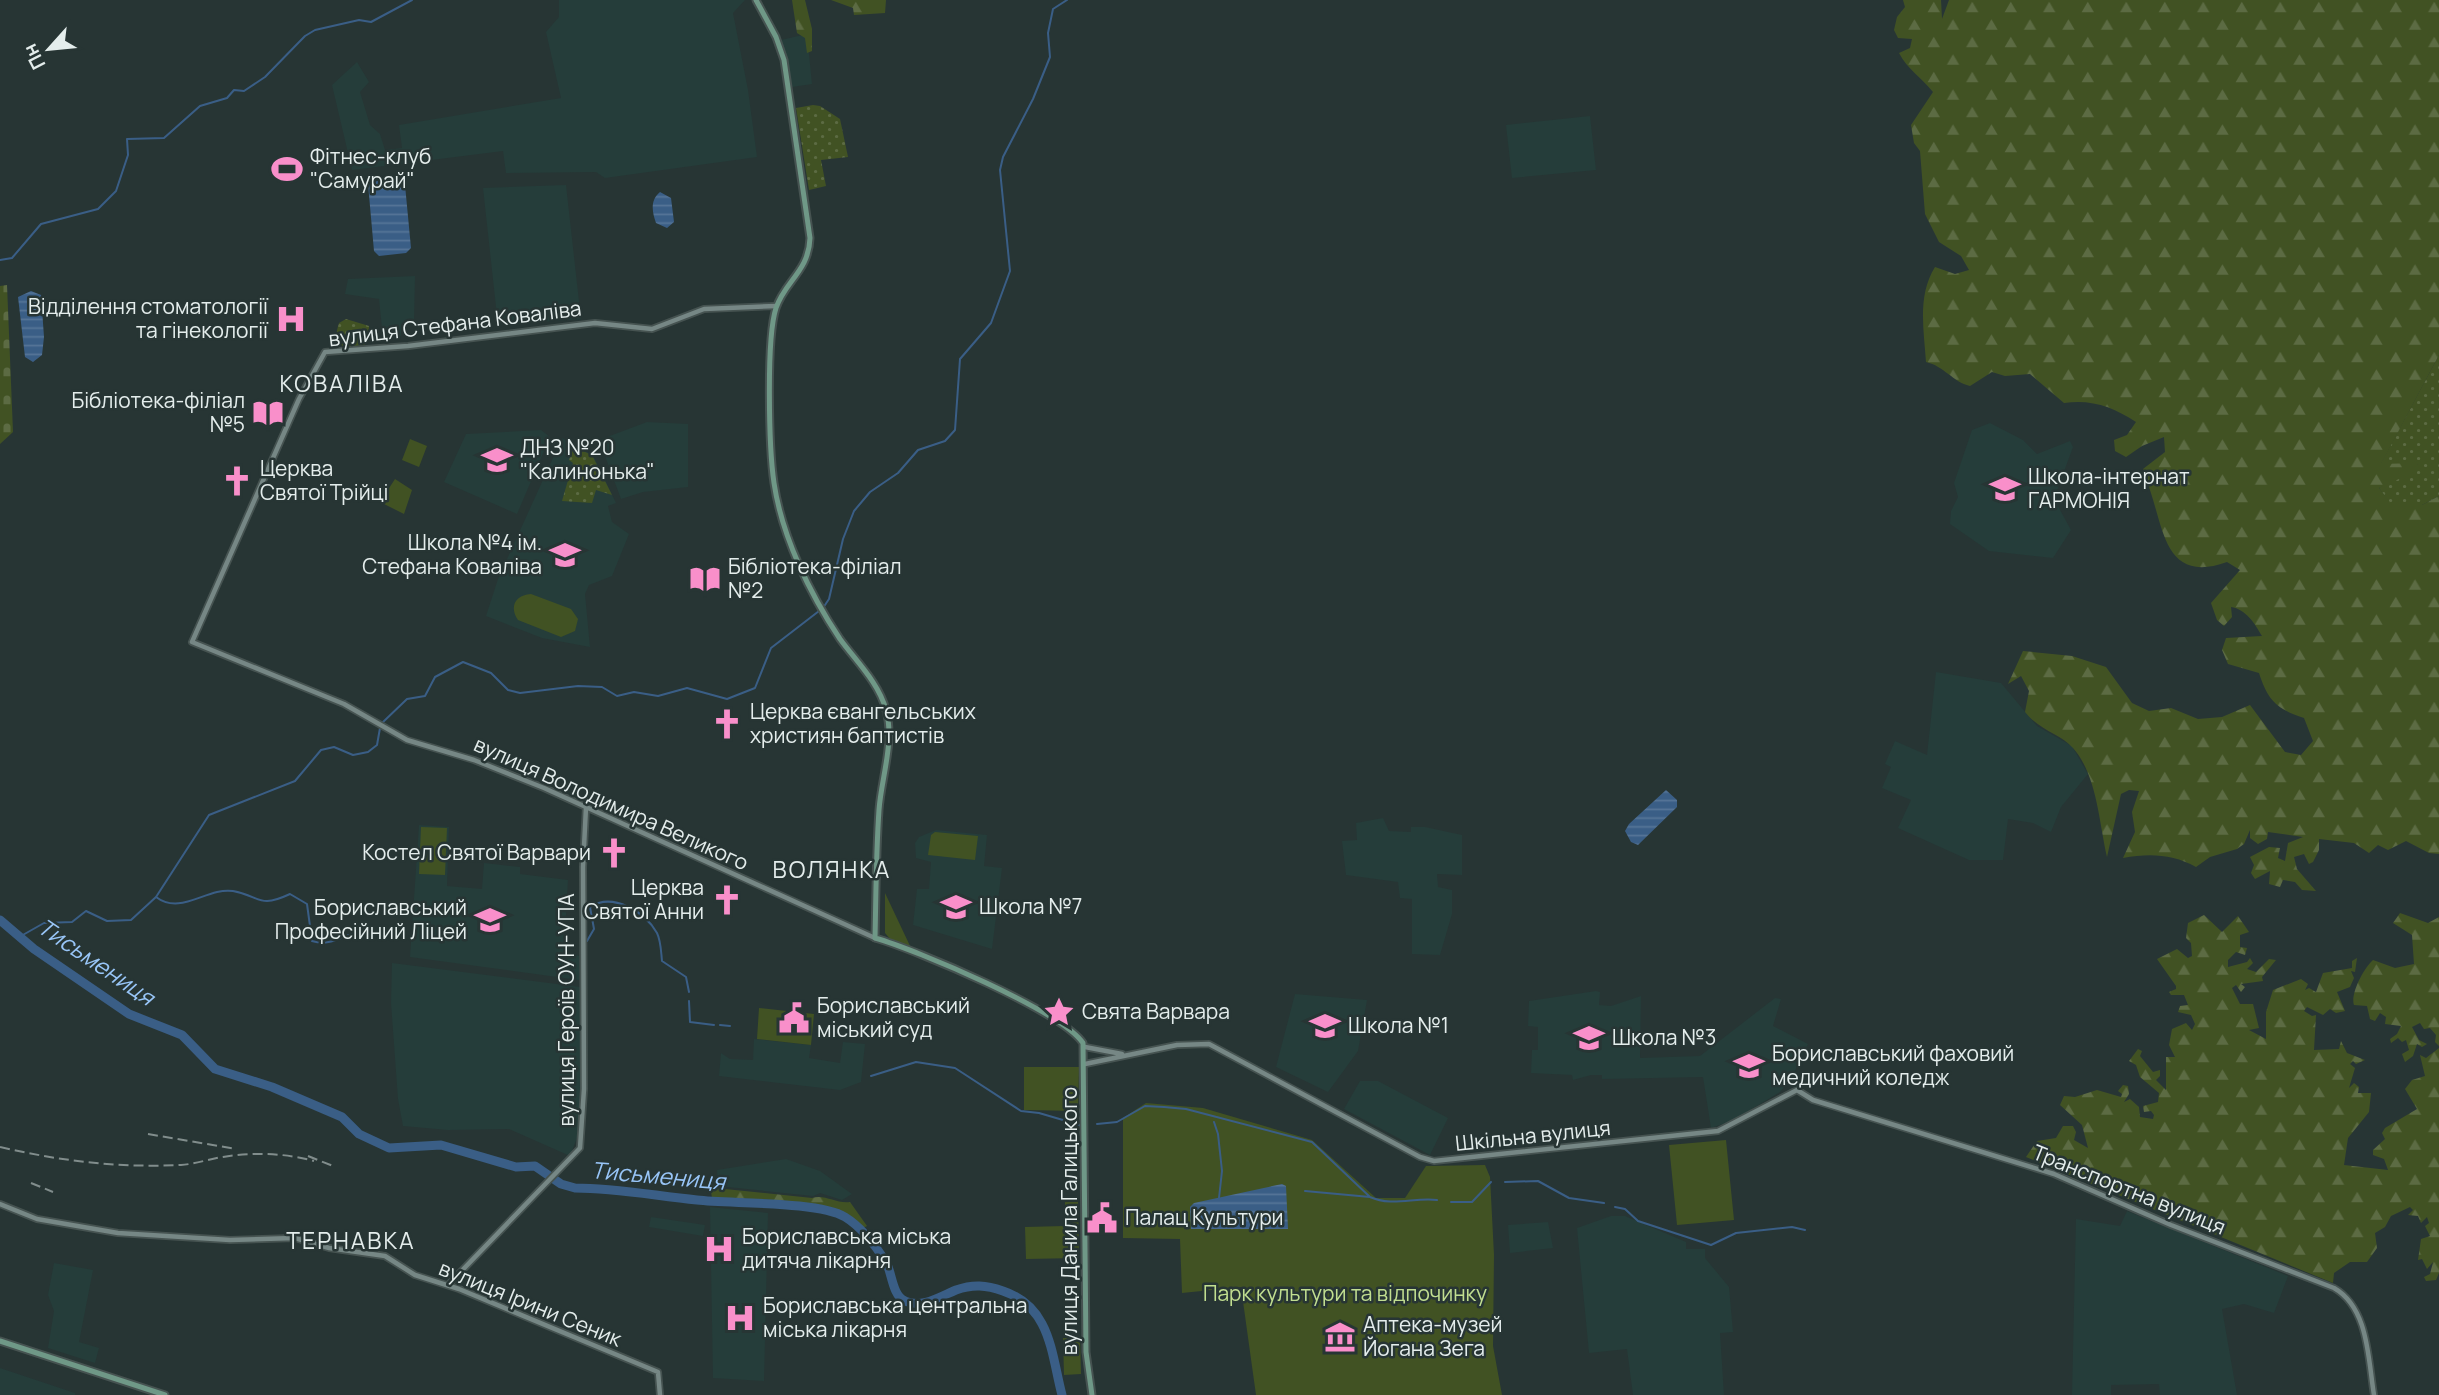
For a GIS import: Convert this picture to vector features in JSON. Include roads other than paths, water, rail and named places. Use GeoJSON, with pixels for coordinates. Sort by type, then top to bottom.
{"type":"FeatureCollection","features":[{"type":"Feature","properties":{"kind":"main road"},"geometry":{"type":"LineString","coordinates":[[756,0],[776,37],[784,60],[810,220],[807,259],[776,306],[771,373],[774,484],[788,537],[823,610],[874,686],[886,710],[888,742],[879,808],[875,938]]}},
{"type":"Feature","properties":{"kind":"main road","name":"вулиця Володимира Великого"},"geometry":{"type":"LineString","coordinates":[[875,938],[1025,1002],[1070,1030],[1085,1046]]}},
{"type":"Feature","properties":{"kind":"main road","name":"вулиця Данила Галицького"},"geometry":{"type":"LineString","coordinates":[[1085,1046],[1086,1352],[1092,1395]]}},
{"type":"Feature","properties":{"kind":"main road"},"geometry":{"type":"LineString","coordinates":[[0,1341],[164,1395]]}},
{"type":"Feature","properties":{"kind":"street","name":"вулиця Стефана Коваліва"},"geometry":{"type":"LineString","coordinates":[[192,642],[299,398],[325,352],[408,346],[595,323],[652,329],[704,309],[776,306]]}},
{"type":"Feature","properties":{"kind":"street","name":"вулиця Володимира Великого"},"geometry":{"type":"LineString","coordinates":[[192,642],[335,700],[407,740],[474,760],[586,807],[875,938]]}},
{"type":"Feature","properties":{"kind":"street","name":"вулиця Героїв ОУН-УПА"},"geometry":{"type":"LineString","coordinates":[[448,1285],[580,1148],[583,1139],[583,867],[586,807]]}},
{"type":"Feature","properties":{"kind":"street","name":"Шкільна вулиця"},"geometry":{"type":"LineString","coordinates":[[1085,1064],[1123,1054],[1177,1045],[1209,1044],[1420,1157],[1434,1161],[1718,1131],[1797,1090]]}},
{"type":"Feature","properties":{"kind":"street","name":"Шкільна вулиця"},"geometry":{"type":"LineString","coordinates":[[1085,1046],[1123,1054]]}},
{"type":"Feature","properties":{"kind":"street","name":"Транспортна вулиця"},"geometry":{"type":"LineString","coordinates":[[1797,1090],[1813,1100],[2054,1174],[2171,1225],[2334,1288],[2346,1296],[2360,1319],[2374,1395]]}},
{"type":"Feature","properties":{"kind":"street","name":"вулиця Ірини Сеник"},"geometry":{"type":"LineString","coordinates":[[0,1204],[37,1219],[130,1234],[230,1240],[295,1238],[329,1248],[385,1256],[415,1275],[448,1285],[658,1372],[660,1395]]}},
{"type":"Feature","properties":{"kind":"water"},"geometry":{"type":"Polygon","coordinates":[[[396,175],[405,185],[411,248],[406,253],[379,256],[374,251],[368,184],[396,175]]]}},
{"type":"Feature","properties":{"kind":"water"},"geometry":{"type":"Polygon","coordinates":[[[660,192],[671,198],[674,222],[667,228],[656,223],[654,215],[653,202],[660,192]]]}},
{"type":"Feature","properties":{"kind":"water"},"geometry":{"type":"Polygon","coordinates":[[[31,291],[41,295],[44,337],[42,355],[33,362],[25,357],[18,297],[31,291]]]}},
{"type":"Feature","properties":{"kind":"water"},"geometry":{"type":"Polygon","coordinates":[[[1666,790],[1677,800],[1677,807],[1638,845],[1631,842],[1625,831],[1629,824],[1666,790]]]}},
{"type":"Feature","properties":{"kind":"water"},"geometry":{"type":"Polygon","coordinates":[[[1282,1184],[1286,1186],[1288,1229],[1191,1229],[1190,1207],[1194,1203],[1282,1184]]]}},
{"type":"Feature","properties":{"kind":"waterway"},"geometry":{"type":"LineString","coordinates":[[0,260],[12,258],[41,224],[98,209],[116,191],[128,155],[127,139],[164,138],[200,106],[227,98],[234,90],[244,91],[265,77],[305,36],[315,30],[359,20],[371,22],[412,0]]}},
{"type":"Feature","properties":{"kind":"waterway"},"geometry":{"type":"LineString","coordinates":[[823,608],[829,599],[843,539],[854,511],[870,492],[898,473],[918,450],[945,441],[955,430],[960,359],[991,323],[1010,271],[1000,170],[1003,157],[1033,99],[1050,57],[1048,33],[1053,9],[1067,0]]}},
{"type":"Feature","properties":{"kind":"waterway"},"geometry":{"type":"LineString","coordinates":[[382,723],[407,699],[425,696],[435,677],[463,662],[491,673],[508,690],[520,693],[578,686],[602,687],[617,696],[634,692],[658,696],[687,688],[727,699],[755,688],[771,648],[819,611]]}},
{"type":"Feature","properties":{"kind":"waterway"},"geometry":{"type":"LineString","coordinates":[[21,936],[44,923],[72,922],[86,911],[107,921],[131,920],[156,897],[209,815],[295,781],[321,750],[334,747],[353,755],[368,752],[377,745],[380,728]]}},
{"type":"Feature","properties":{"kind":"waterway"},"geometry":{"type":"LineString","coordinates":[[156,897],[175,904],[223,891],[242,893],[265,901],[290,894],[307,904],[312,941],[328,942],[353,934],[367,934]]}},
{"type":"Feature","properties":{"kind":"waterway"},"geometry":{"type":"LineString","coordinates":[[587,941],[594,929],[590,907],[608,902],[628,906],[652,925],[659,939],[662,961],[686,977],[689,992]]}},
{"type":"Feature","properties":{"kind":"waterway","name":"Тисьмениця"},"geometry":{"type":"LineString","coordinates":[[0,920],[34,949],[129,1014],[182,1035],[215,1069],[272,1087],[342,1117],[359,1134],[389,1148],[441,1145],[516,1167],[535,1166],[561,1184],[575,1188],[815,1208],[845,1217],[863,1232],[878,1251],[887,1264],[895,1290],[905,1301],[925,1303],[962,1288],[979,1286],[991,1287],[1019,1298],[1031,1308],[1046,1333],[1062,1395]]}},
{"type":"Feature","properties":{"kind":"waterway"},"geometry":{"type":"LineString","coordinates":[[689,1001],[690,1022],[714,1025]]}},
{"type":"Feature","properties":{"kind":"waterway"},"geometry":{"type":"LineString","coordinates":[[720,1025],[730,1026]]}},
{"type":"Feature","properties":{"kind":"waterway"},"geometry":{"type":"LineString","coordinates":[[871,1076],[916,1062],[955,1068],[1021,1111],[1039,1113],[1080,1125]]}},
{"type":"Feature","properties":{"kind":"waterway"},"geometry":{"type":"LineString","coordinates":[[1097,1124],[1117,1122],[1145,1106],[1164,1107],[1186,1109],[1312,1142],[1370,1197]]}},
{"type":"Feature","properties":{"kind":"waterway"},"geometry":{"type":"LineString","coordinates":[[1214,1122],[1222,1171],[1219,1198]]}},
{"type":"Feature","properties":{"kind":"waterway"},"geometry":{"type":"LineString","coordinates":[[1505,1182],[1538,1181],[1569,1198],[1604,1203]]}},
{"type":"Feature","properties":{"kind":"waterway"},"geometry":{"type":"LineString","coordinates":[[1451,1202],[1472,1202],[1491,1182]]}},
{"type":"Feature","properties":{"kind":"waterway"},"geometry":{"type":"LineString","coordinates":[[1305,1191],[1395,1202],[1437,1200]]}},
{"type":"Feature","properties":{"kind":"waterway"},"geometry":{"type":"LineString","coordinates":[[1615,1207],[1625,1209],[1638,1221],[1711,1245],[1736,1233],[1792,1227],[1805,1230]]}},
{"type":"Feature","properties":{"kind":"railway"},"geometry":{"type":"LineString","coordinates":[[148,1134],[236,1149]]}},
{"type":"Feature","properties":{"kind":"railway"},"geometry":{"type":"LineString","coordinates":[[0,1147],[67,1160],[112,1164],[181,1165],[246,1154],[292,1156],[314,1161]]}},
{"type":"Feature","properties":{"kind":"railway"},"geometry":{"type":"LineString","coordinates":[[308,1156],[333,1166]]}},
{"type":"Feature","properties":{"kind":"railway"},"geometry":{"type":"LineString","coordinates":[[31,1183],[53,1192]]}},
{"type":"Feature","properties":{"kind":"place","name":"Фітнес-клуб \"Самурай\""},"geometry":{"type":"Point","coordinates":[287,169]}},
{"type":"Feature","properties":{"kind":"place","name":"Відділення стоматології та гінекології"},"geometry":{"type":"Point","coordinates":[291,319]}},
{"type":"Feature","properties":{"kind":"place","name":"Бібліотека-філіал №5"},"geometry":{"type":"Point","coordinates":[268,413]}},
{"type":"Feature","properties":{"kind":"place","name":"ДНЗ №20 \"Калинонька\""},"geometry":{"type":"Point","coordinates":[497,460]}},
{"type":"Feature","properties":{"kind":"place","name":"Церква Святої Трійці"},"geometry":{"type":"Point","coordinates":[237,481]}},
{"type":"Feature","properties":{"kind":"place","name":"Школа-інтернат ГАРМОНІЯ"},"geometry":{"type":"Point","coordinates":[2005,489]}},
{"type":"Feature","properties":{"kind":"place","name":"Школа №4 ім. Стефана Коваліва"},"geometry":{"type":"Point","coordinates":[565,555]}},
{"type":"Feature","properties":{"kind":"place","name":"Бібліотека-філіал №2"},"geometry":{"type":"Point","coordinates":[705,579]}},
{"type":"Feature","properties":{"kind":"place","name":"Церква євангельських християн баптистів"},"geometry":{"type":"Point","coordinates":[727,724]}},
{"type":"Feature","properties":{"kind":"place","name":"Костел Святої Варвари"},"geometry":{"type":"Point","coordinates":[614,853]}},
{"type":"Feature","properties":{"kind":"place","name":"Церква Святої Анни"},"geometry":{"type":"Point","coordinates":[727,900]}},
{"type":"Feature","properties":{"kind":"place","name":"Школа №7"},"geometry":{"type":"Point","coordinates":[956,907]}},
{"type":"Feature","properties":{"kind":"place","name":"Бориславський Професійний Ліцей"},"geometry":{"type":"Point","coordinates":[490,920]}},
{"type":"Feature","properties":{"kind":"place","name":"Свята Варвара"},"geometry":{"type":"Point","coordinates":[1059,1012]}},
{"type":"Feature","properties":{"kind":"place","name":"Бориславський міський суд"},"geometry":{"type":"Point","coordinates":[794,1018]}},
{"type":"Feature","properties":{"kind":"place","name":"Школа №1"},"geometry":{"type":"Point","coordinates":[1325,1026]}},
{"type":"Feature","properties":{"kind":"place","name":"Школа №3"},"geometry":{"type":"Point","coordinates":[1589,1038]}},
{"type":"Feature","properties":{"kind":"place","name":"Бориславський фаховий медичний коледж"},"geometry":{"type":"Point","coordinates":[1749,1066]}},
{"type":"Feature","properties":{"kind":"place","name":"Палац Культури"},"geometry":{"type":"Point","coordinates":[1102,1218]}},
{"type":"Feature","properties":{"kind":"place","name":"Бориславська міська дитяча лікарня"},"geometry":{"type":"Point","coordinates":[719,1249]}},
{"type":"Feature","properties":{"kind":"place","name":"Бориславська центральна міська лікарня"},"geometry":{"type":"Point","coordinates":[740,1318]}},
{"type":"Feature","properties":{"kind":"place","name":"Аптека-музей Йогана Зега"},"geometry":{"type":"Point","coordinates":[1340,1337]}},
{"type":"Feature","properties":{"kind":"district","name":"КОВАЛІВА"},"geometry":{"type":"Point","coordinates":[342,384]}},
{"type":"Feature","properties":{"kind":"district","name":"ВОЛЯНКА"},"geometry":{"type":"Point","coordinates":[832,870]}},
{"type":"Feature","properties":{"kind":"district","name":"ТЕРНАВКА"},"geometry":{"type":"Point","coordinates":[351,1241]}},
{"type":"Feature","properties":{"kind":"park label","name":"Парк культури та відпочинку"},"geometry":{"type":"Point","coordinates":[1345,1294]}}]}
